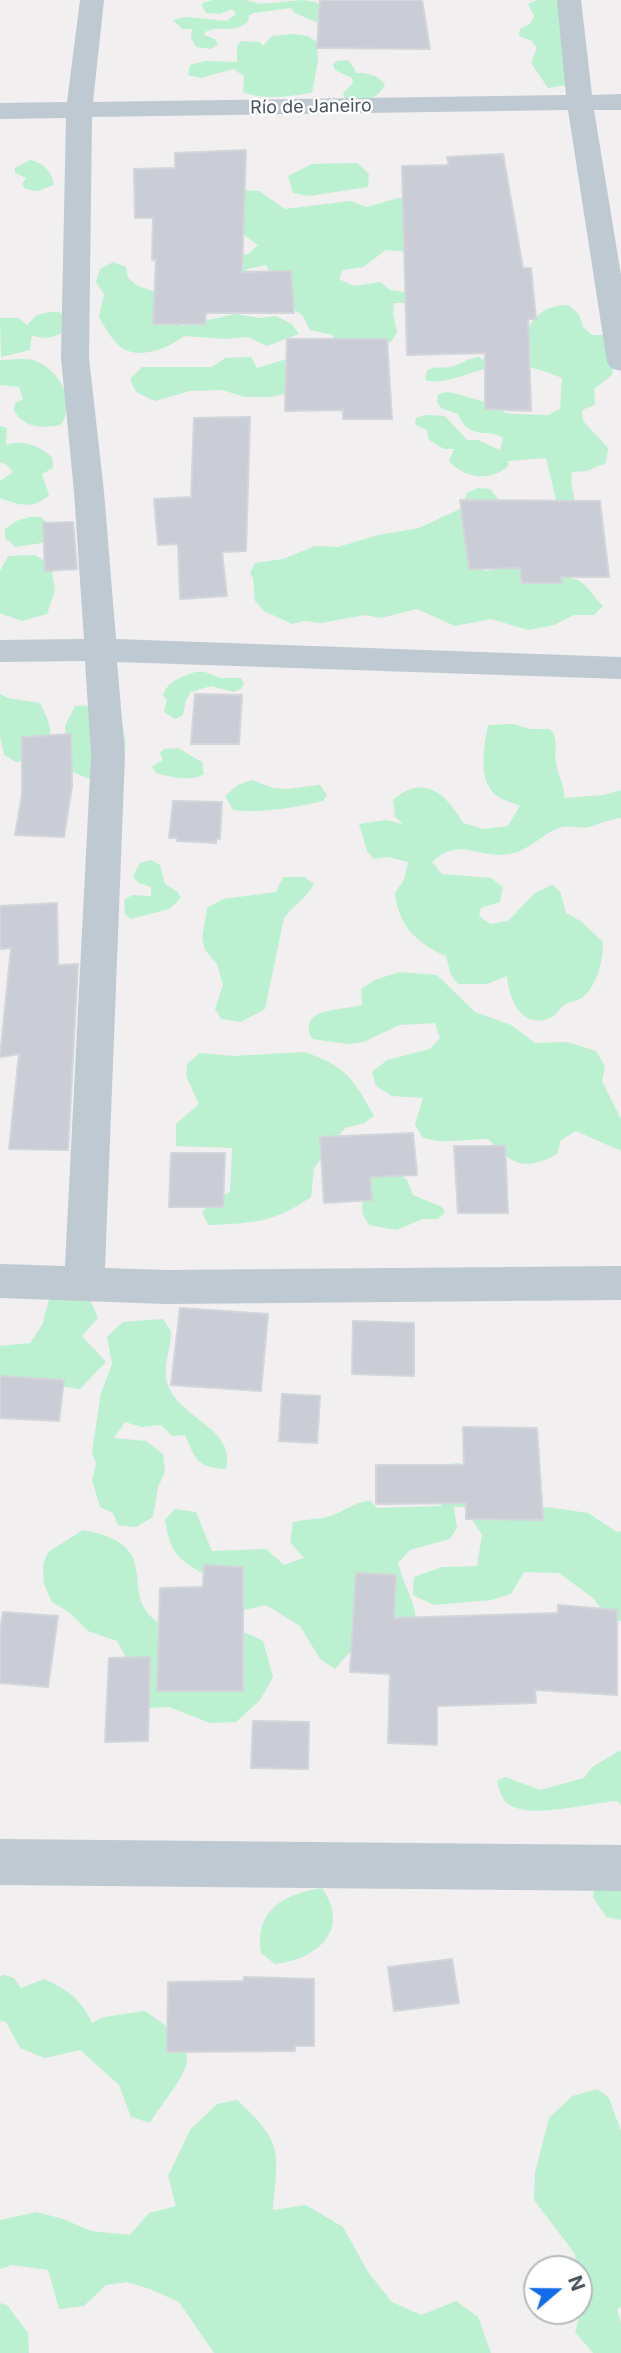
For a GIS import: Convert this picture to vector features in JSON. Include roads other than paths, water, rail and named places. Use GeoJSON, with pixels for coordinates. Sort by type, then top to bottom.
{"type":"FeatureCollection","features":[{"type":"Feature","properties":{"kind":"street"},"geometry":{"type":"LineString","coordinates":[[84,1283],[108,755],[102,650],[75,358],[79,111],[92,0]]}},
{"type":"Feature","properties":{"kind":"street"},"geometry":{"type":"LineString","coordinates":[[569,0],[580,103],[621,362]]}},
{"type":"Feature","properties":{"kind":"street","name":"Río de Janeiro"},"geometry":{"type":"LineString","coordinates":[[0,111],[621,102]]}},
{"type":"Feature","properties":{"kind":"street"},"geometry":{"type":"LineString","coordinates":[[0,651],[102,650],[621,668]]}},
{"type":"Feature","properties":{"kind":"street"},"geometry":{"type":"LineString","coordinates":[[0,1280],[180,1287],[621,1283]]}},
{"type":"Feature","properties":{"kind":"street"},"geometry":{"type":"LineString","coordinates":[[0,1862],[621,1868]]}}]}
